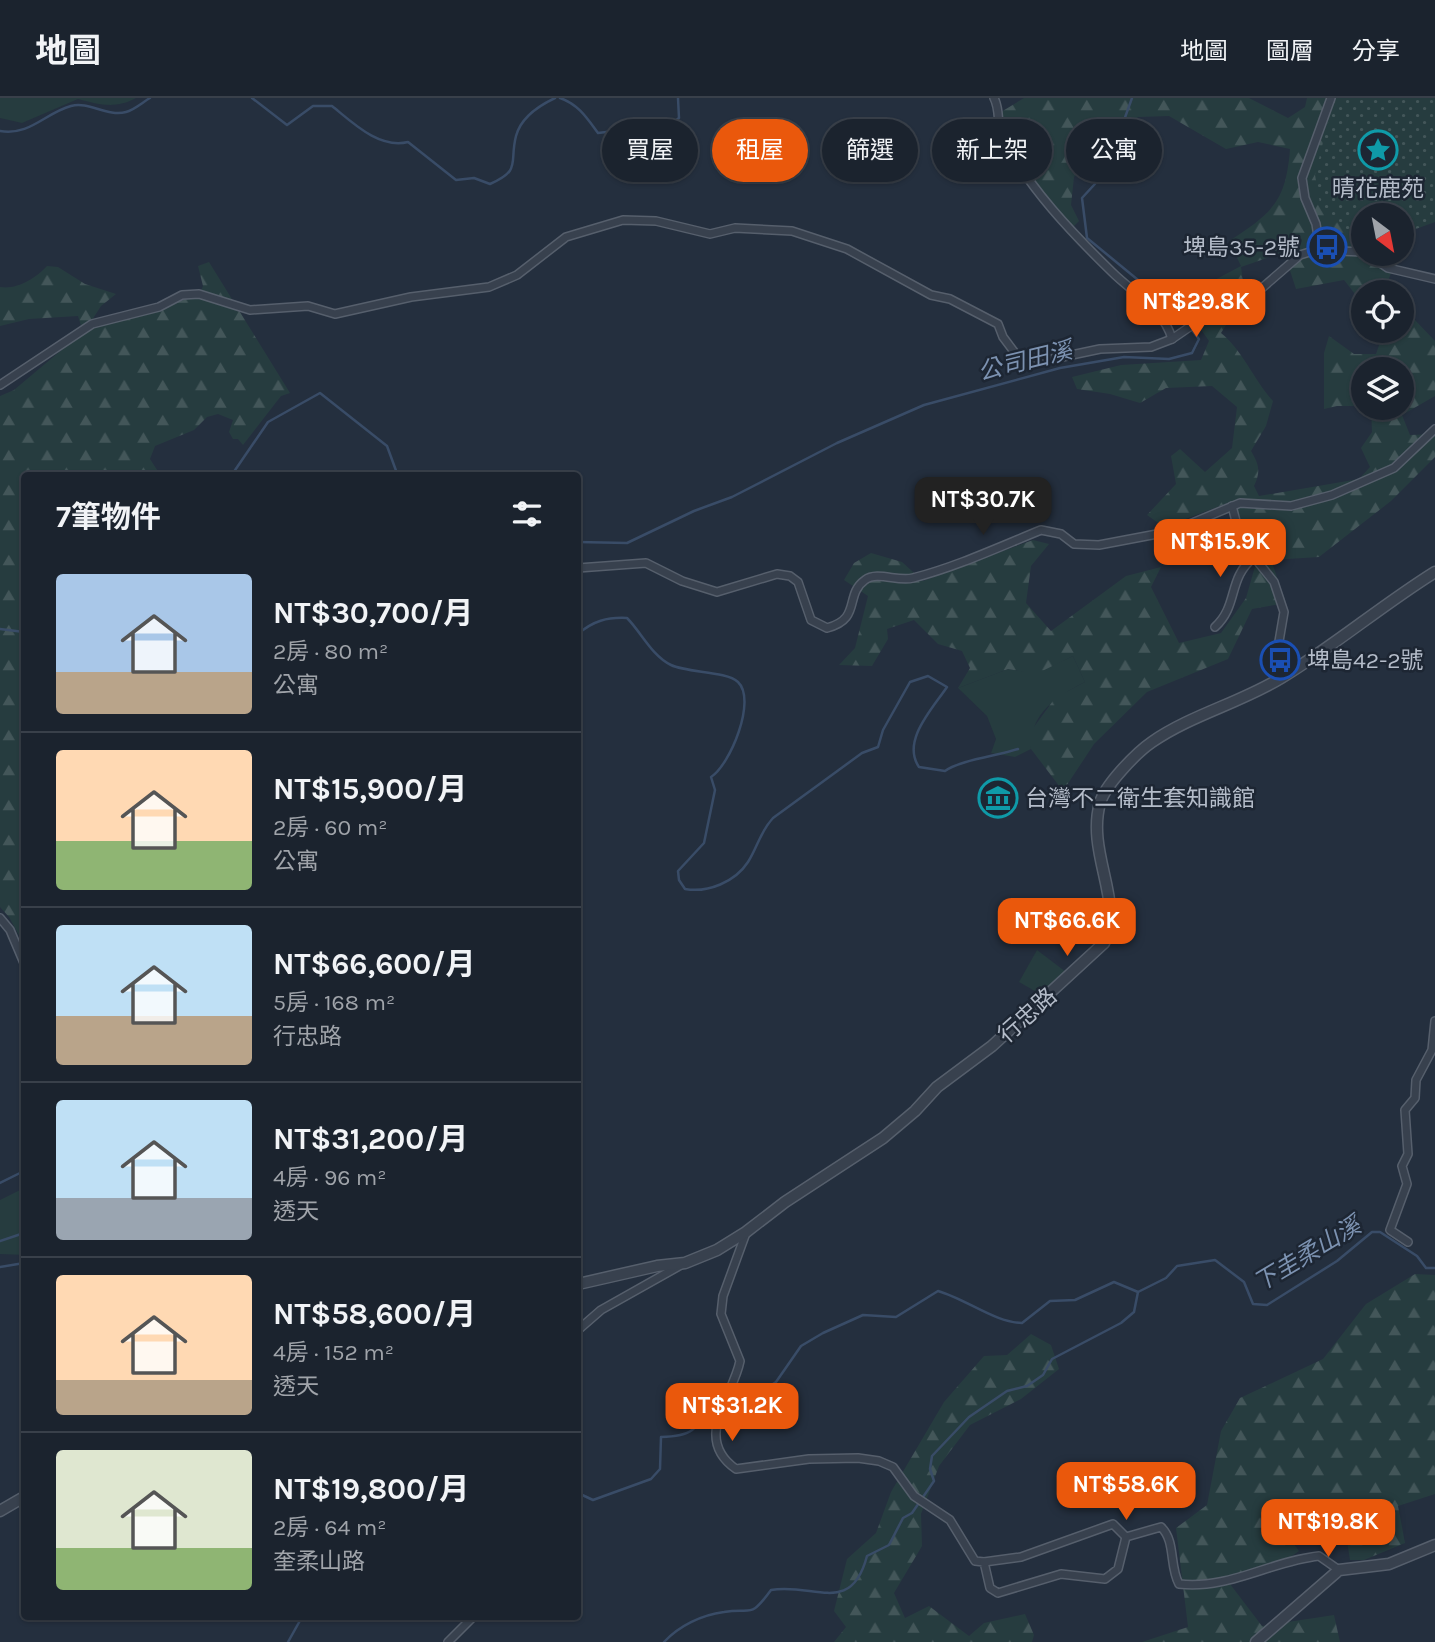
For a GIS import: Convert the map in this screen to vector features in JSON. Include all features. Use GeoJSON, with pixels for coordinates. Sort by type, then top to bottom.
{"type":"FeatureCollection","features":[{"type":"Feature","properties":{"kind":"street"},"geometry":{"type":"LineString","coordinates":[[994,98],[999,107],[1000,135],[1033,186],[1112,273],[1168,324],[1172,339]]}},
{"type":"Feature","properties":{"kind":"street"},"geometry":{"type":"LineString","coordinates":[[1320,249],[1316,223],[1305,198],[1302,178],[1331,98]]}},
{"type":"Feature","properties":{"kind":"street"},"geometry":{"type":"LineString","coordinates":[[0,385],[92,324],[159,307],[181,295],[199,294],[250,310],[308,306],[335,314],[411,297],[489,287],[517,275],[566,237],[623,220],[656,221],[710,234],[735,228],[792,231],[847,249],[931,295],[950,299],[998,324],[1003,337],[1024,365],[1100,349],[1151,347],[1172,339],[1223,304],[1255,294],[1300,255],[1320,249],[1351,252]]}},
{"type":"Feature","properties":{"kind":"street"},"geometry":{"type":"LineString","coordinates":[[1385,266],[1435,279]]}},
{"type":"Feature","properties":{"kind":"street"},"geometry":{"type":"LineString","coordinates":[[581,568],[646,563],[682,581],[717,592],[776,574],[790,576],[799,583],[811,620],[827,628],[838,625],[850,614],[858,589],[864,580],[874,577],[908,580],[1041,530],[1061,534],[1074,544],[1099,545],[1173,531],[1246,502],[1291,506],[1332,495],[1394,468],[1435,429]]}},
{"type":"Feature","properties":{"kind":"street"},"geometry":{"type":"LineString","coordinates":[[1232,506],[1237,525],[1254,557],[1274,582],[1284,612],[1277,653],[1290,672]]}},
{"type":"Feature","properties":{"kind":"street"},"geometry":{"type":"LineString","coordinates":[[1215,627],[1226,617],[1233,586],[1242,566],[1254,557]]}},
{"type":"Feature","properties":{"kind":"street","name":"行忠路"},"geometry":{"type":"LineString","coordinates":[[581,1283],[657,1266],[685,1263],[717,1250],[883,1138],[915,1111],[937,1087],[992,1046],[1098,952],[1108,935],[1112,911],[1096,841],[1100,801],[1131,760],[1153,741],[1290,672],[1435,572]]}},
{"type":"Feature","properties":{"kind":"street"},"geometry":{"type":"LineString","coordinates":[[0,918],[10,930],[21,956]]}},
{"type":"Feature","properties":{"kind":"street"},"geometry":{"type":"LineString","coordinates":[[1408,1242],[1390,1230],[1407,1184],[1402,1167],[1408,1154],[1405,1110],[1415,1098],[1416,1080],[1432,1050],[1435,1021]]}},
{"type":"Feature","properties":{"kind":"street"},"geometry":{"type":"LineString","coordinates":[[746,1232],[722,1305],[722,1314],[740,1361],[717,1417],[718,1441],[725,1462],[736,1469],[809,1459],[858,1458],[879,1461],[893,1467],[914,1496],[950,1520],[975,1561],[1021,1556],[1113,1524],[1126,1537]]}},
{"type":"Feature","properties":{"kind":"street"},"geometry":{"type":"LineString","coordinates":[[581,1327],[600,1310],[685,1263]]}},
{"type":"Feature","properties":{"kind":"street"},"geometry":{"type":"LineString","coordinates":[[0,1511],[21,1499]]}},
{"type":"Feature","properties":{"kind":"street"},"geometry":{"type":"LineString","coordinates":[[1126,1537],[1161,1527],[1167,1533],[1173,1573],[1179,1584],[1192,1586],[1247,1577],[1295,1558],[1319,1556],[1339,1570]]}},
{"type":"Feature","properties":{"kind":"street"},"geometry":{"type":"LineString","coordinates":[[984,1562],[990,1588],[998,1593],[1061,1574],[1105,1579],[1118,1569],[1126,1537]]}},
{"type":"Feature","properties":{"kind":"street"},"geometry":{"type":"LineString","coordinates":[[1256,1642],[1339,1570],[1389,1564],[1435,1545]]}},
{"type":"Feature","properties":{"kind":"street"},"geometry":{"type":"LineString","coordinates":[[448,1642],[471,1620]]}},
{"type":"Feature","properties":{"kind":"green space"},"geometry":{"type":"Polygon","coordinates":[[[0,98],[136,98],[122,104],[108,105],[78,99],[22,123],[0,118],[0,98]]]}},
{"type":"Feature","properties":{"kind":"green space"},"geometry":{"type":"Polygon","coordinates":[[[1024,98],[1249,98],[1288,118],[1305,107],[1307,98],[1334,98],[1346,229],[1351,231],[1351,266],[1394,266],[1388,280],[1351,280],[1351,289],[1344,280],[1296,289],[1284,252],[1241,267],[1247,309],[1232,316],[1221,333],[1236,349],[1273,401],[1266,426],[1251,451],[1258,468],[1254,486],[1259,496],[1359,479],[1370,467],[1361,448],[1372,432],[1372,420],[1404,420],[1410,435],[1435,434],[1435,457],[1391,501],[1319,557],[1271,560],[1286,603],[1252,609],[1228,659],[1147,692],[1094,744],[1063,791],[1031,749],[1031,731],[1055,698],[1085,682],[1073,656],[1036,674],[1008,669],[958,688],[970,668],[962,651],[938,644],[914,620],[887,629],[888,639],[872,666],[839,665],[855,648],[868,596],[844,580],[854,563],[871,553],[902,562],[923,581],[1033,540],[1049,544],[1031,566],[1026,603],[1051,631],[1126,576],[1161,567],[1151,587],[1179,643],[1221,633],[1246,598],[1258,556],[1250,530],[1228,503],[1164,527],[1147,515],[1176,484],[1171,456],[1180,449],[1205,472],[1232,448],[1237,407],[1212,386],[1166,388],[1140,403],[1110,394],[1077,389],[1072,377],[1121,365],[1201,360],[1209,341],[1189,312],[1209,283],[1241,266],[1229,241],[1266,214],[1274,204],[1285,182],[1290,149],[1258,142],[1226,149],[1169,116],[1066,119],[1066,182],[1073,182],[1071,205],[1079,221],[1074,226],[1049,204],[1031,182],[1052,182],[1052,119],[1003,119],[1001,112],[1024,98]]]}},
{"type":"Feature","properties":{"kind":"green space","name":"晴花鹿苑"},"geometry":{"type":"Polygon","coordinates":[[[1334,98],[1435,98],[1435,222],[1414,230],[1414,203],[1351,203],[1351,231],[1321,209],[1315,175],[1334,98]]]}},
{"type":"Feature","properties":{"kind":"green space"},"geometry":{"type":"Polygon","coordinates":[[[209,262],[290,393],[281,396],[243,445],[238,439],[233,439],[229,432],[233,420],[218,414],[207,417],[194,430],[155,446],[150,459],[158,472],[21,472],[21,939],[0,907],[0,396],[14,390],[83,332],[78,316],[29,319],[0,326],[0,287],[13,287],[26,282],[47,266],[58,267],[85,284],[116,294],[101,306],[92,320],[95,325],[187,299],[201,291],[203,286],[198,266],[209,262]]]}},
{"type":"Feature","properties":{"kind":"green space"},"geometry":{"type":"Polygon","coordinates":[[[1414,319],[1435,341],[1435,396],[1414,408],[1414,357],[1351,357],[1351,406],[1324,409],[1324,353],[1329,336],[1354,354],[1376,354],[1380,343],[1414,343],[1414,319]]]}},
{"type":"Feature","properties":{"kind":"green space"},"geometry":{"type":"Polygon","coordinates":[[[1073,656],[1085,682],[1055,700],[1040,716],[1032,736],[1031,749],[1015,757],[991,753],[996,739],[987,716],[958,688],[1008,669],[1036,673],[1073,656]]]}},
{"type":"Feature","properties":{"kind":"green space"},"geometry":{"type":"Polygon","coordinates":[[[1037,950],[1066,972],[1040,994],[1019,982],[1037,950]]]}},
{"type":"Feature","properties":{"kind":"green space"},"geometry":{"type":"Polygon","coordinates":[[[21,1190],[21,1255],[0,1254],[0,1200],[21,1190]]]}},
{"type":"Feature","properties":{"kind":"green space"},"geometry":{"type":"Polygon","coordinates":[[[1415,1274],[1435,1275],[1435,1494],[1398,1506],[1405,1543],[1364,1560],[1350,1560],[1343,1514],[1312,1513],[1288,1536],[1299,1551],[1283,1562],[1230,1584],[1262,1626],[1334,1615],[1340,1642],[1142,1642],[1188,1627],[1176,1528],[1207,1505],[1221,1431],[1240,1398],[1323,1359],[1366,1304],[1415,1274]]]}},
{"type":"Feature","properties":{"kind":"green space"},"geometry":{"type":"Polygon","coordinates":[[[1031,1334],[1051,1345],[1059,1369],[1021,1399],[970,1425],[939,1466],[921,1514],[922,1546],[894,1593],[905,1618],[929,1606],[969,1636],[984,1623],[1025,1614],[1034,1635],[1032,1642],[834,1642],[846,1627],[834,1611],[847,1559],[876,1533],[891,1492],[944,1402],[984,1356],[1007,1355],[1031,1334]]]}},
{"type":"Feature","properties":{"kind":"waterway"},"geometry":{"type":"LineString","coordinates":[[0,131],[11,132],[29,127],[71,106],[119,113],[132,110],[150,98]]}},
{"type":"Feature","properties":{"kind":"waterway"},"geometry":{"type":"LineString","coordinates":[[252,98],[287,125],[313,106],[332,106],[377,138],[387,142],[408,142],[456,180],[474,178],[490,184],[510,170],[516,136],[522,123],[537,109],[555,98]]}},
{"type":"Feature","properties":{"kind":"waterway"},"geometry":{"type":"LineString","coordinates":[[560,98],[577,108],[598,133],[671,124],[679,118],[678,98]]}},
{"type":"Feature","properties":{"kind":"waterway","name":"公司田溪"},"geometry":{"type":"LineString","coordinates":[[581,542],[627,543],[694,511],[732,497],[837,443],[924,405],[1060,368],[1124,357],[1169,359],[1192,353],[1199,339],[1177,312],[1087,238],[1082,198],[1105,173],[1132,98]]}},
{"type":"Feature","properties":{"kind":"waterway","name":"公司田溪"},"geometry":{"type":"LineString","coordinates":[[234,472],[268,422],[320,393],[387,446],[397,472]]}},
{"type":"Feature","properties":{"kind":"waterway"},"geometry":{"type":"LineString","coordinates":[[581,632],[601,621],[627,618],[664,661],[678,668],[732,678],[743,691],[743,717],[739,732],[726,760],[711,777],[715,790],[704,843],[678,871],[679,880],[685,889],[712,887],[736,875],[748,862],[773,818],[862,753],[878,747],[883,730],[910,682],[928,676],[947,687],[916,736],[914,757],[919,767],[945,771],[969,761],[1018,749]]}},
{"type":"Feature","properties":{"kind":"waterway"},"geometry":{"type":"LineString","coordinates":[[0,629],[21,632]]}},
{"type":"Feature","properties":{"kind":"waterway","name":"公司田溪"},"geometry":{"type":"LineString","coordinates":[[0,1183],[21,1172]]}},
{"type":"Feature","properties":{"kind":"waterway","name":"下圭柔山溪"},"geometry":{"type":"LineString","coordinates":[[729,1400],[750,1399],[776,1382],[801,1346],[823,1333],[863,1315],[896,1317],[938,1291],[991,1315],[1022,1323],[1050,1301],[1075,1300],[1114,1282],[1138,1292],[1166,1278],[1177,1266],[1215,1260],[1244,1282],[1253,1304],[1267,1305],[1337,1261],[1372,1232],[1380,1232],[1417,1256],[1426,1268],[1435,1268]]}},
{"type":"Feature","properties":{"kind":"waterway"},"geometry":{"type":"LineString","coordinates":[[0,1241],[21,1234]]}},
{"type":"Feature","properties":{"kind":"waterway"},"geometry":{"type":"LineString","coordinates":[[0,1267],[21,1264]]}},
{"type":"Feature","properties":{"kind":"waterway"},"geometry":{"type":"LineString","coordinates":[[664,1642],[684,1626],[715,1613],[754,1609],[771,1590],[829,1593],[851,1586],[860,1575],[867,1556],[889,1545],[903,1518],[912,1513],[934,1481],[930,1469],[932,1456],[969,1417],[1007,1391],[1027,1386],[1043,1375],[1052,1359],[1121,1323],[1134,1312],[1138,1292]]}},
{"type":"Feature","properties":{"kind":"waterway","name":"下圭柔山溪"},"geometry":{"type":"LineString","coordinates":[[581,1494],[593,1500],[651,1479],[660,1469],[661,1437],[680,1435],[692,1430],[711,1403],[722,1400]]}},
{"type":"Feature","properties":{"kind":"waterway","name":"下圭柔山溪"},"geometry":{"type":"LineString","coordinates":[[288,1642],[300,1620]]}},
{"type":"Feature","properties":{"kind":"place","name":"晴花鹿苑"},"geometry":{"type":"Point","coordinates":[1378,150]}},
{"type":"Feature","properties":{"kind":"place","name":"埤島35-2號"},"geometry":{"type":"Point","coordinates":[1327,247]}},
{"type":"Feature","properties":{"kind":"place","name":"埤島42-2號"},"geometry":{"type":"Point","coordinates":[1280,660]}},
{"type":"Feature","properties":{"kind":"place","name":"台灣不二衛生套知識館"},"geometry":{"type":"Point","coordinates":[998,798]}}]}
